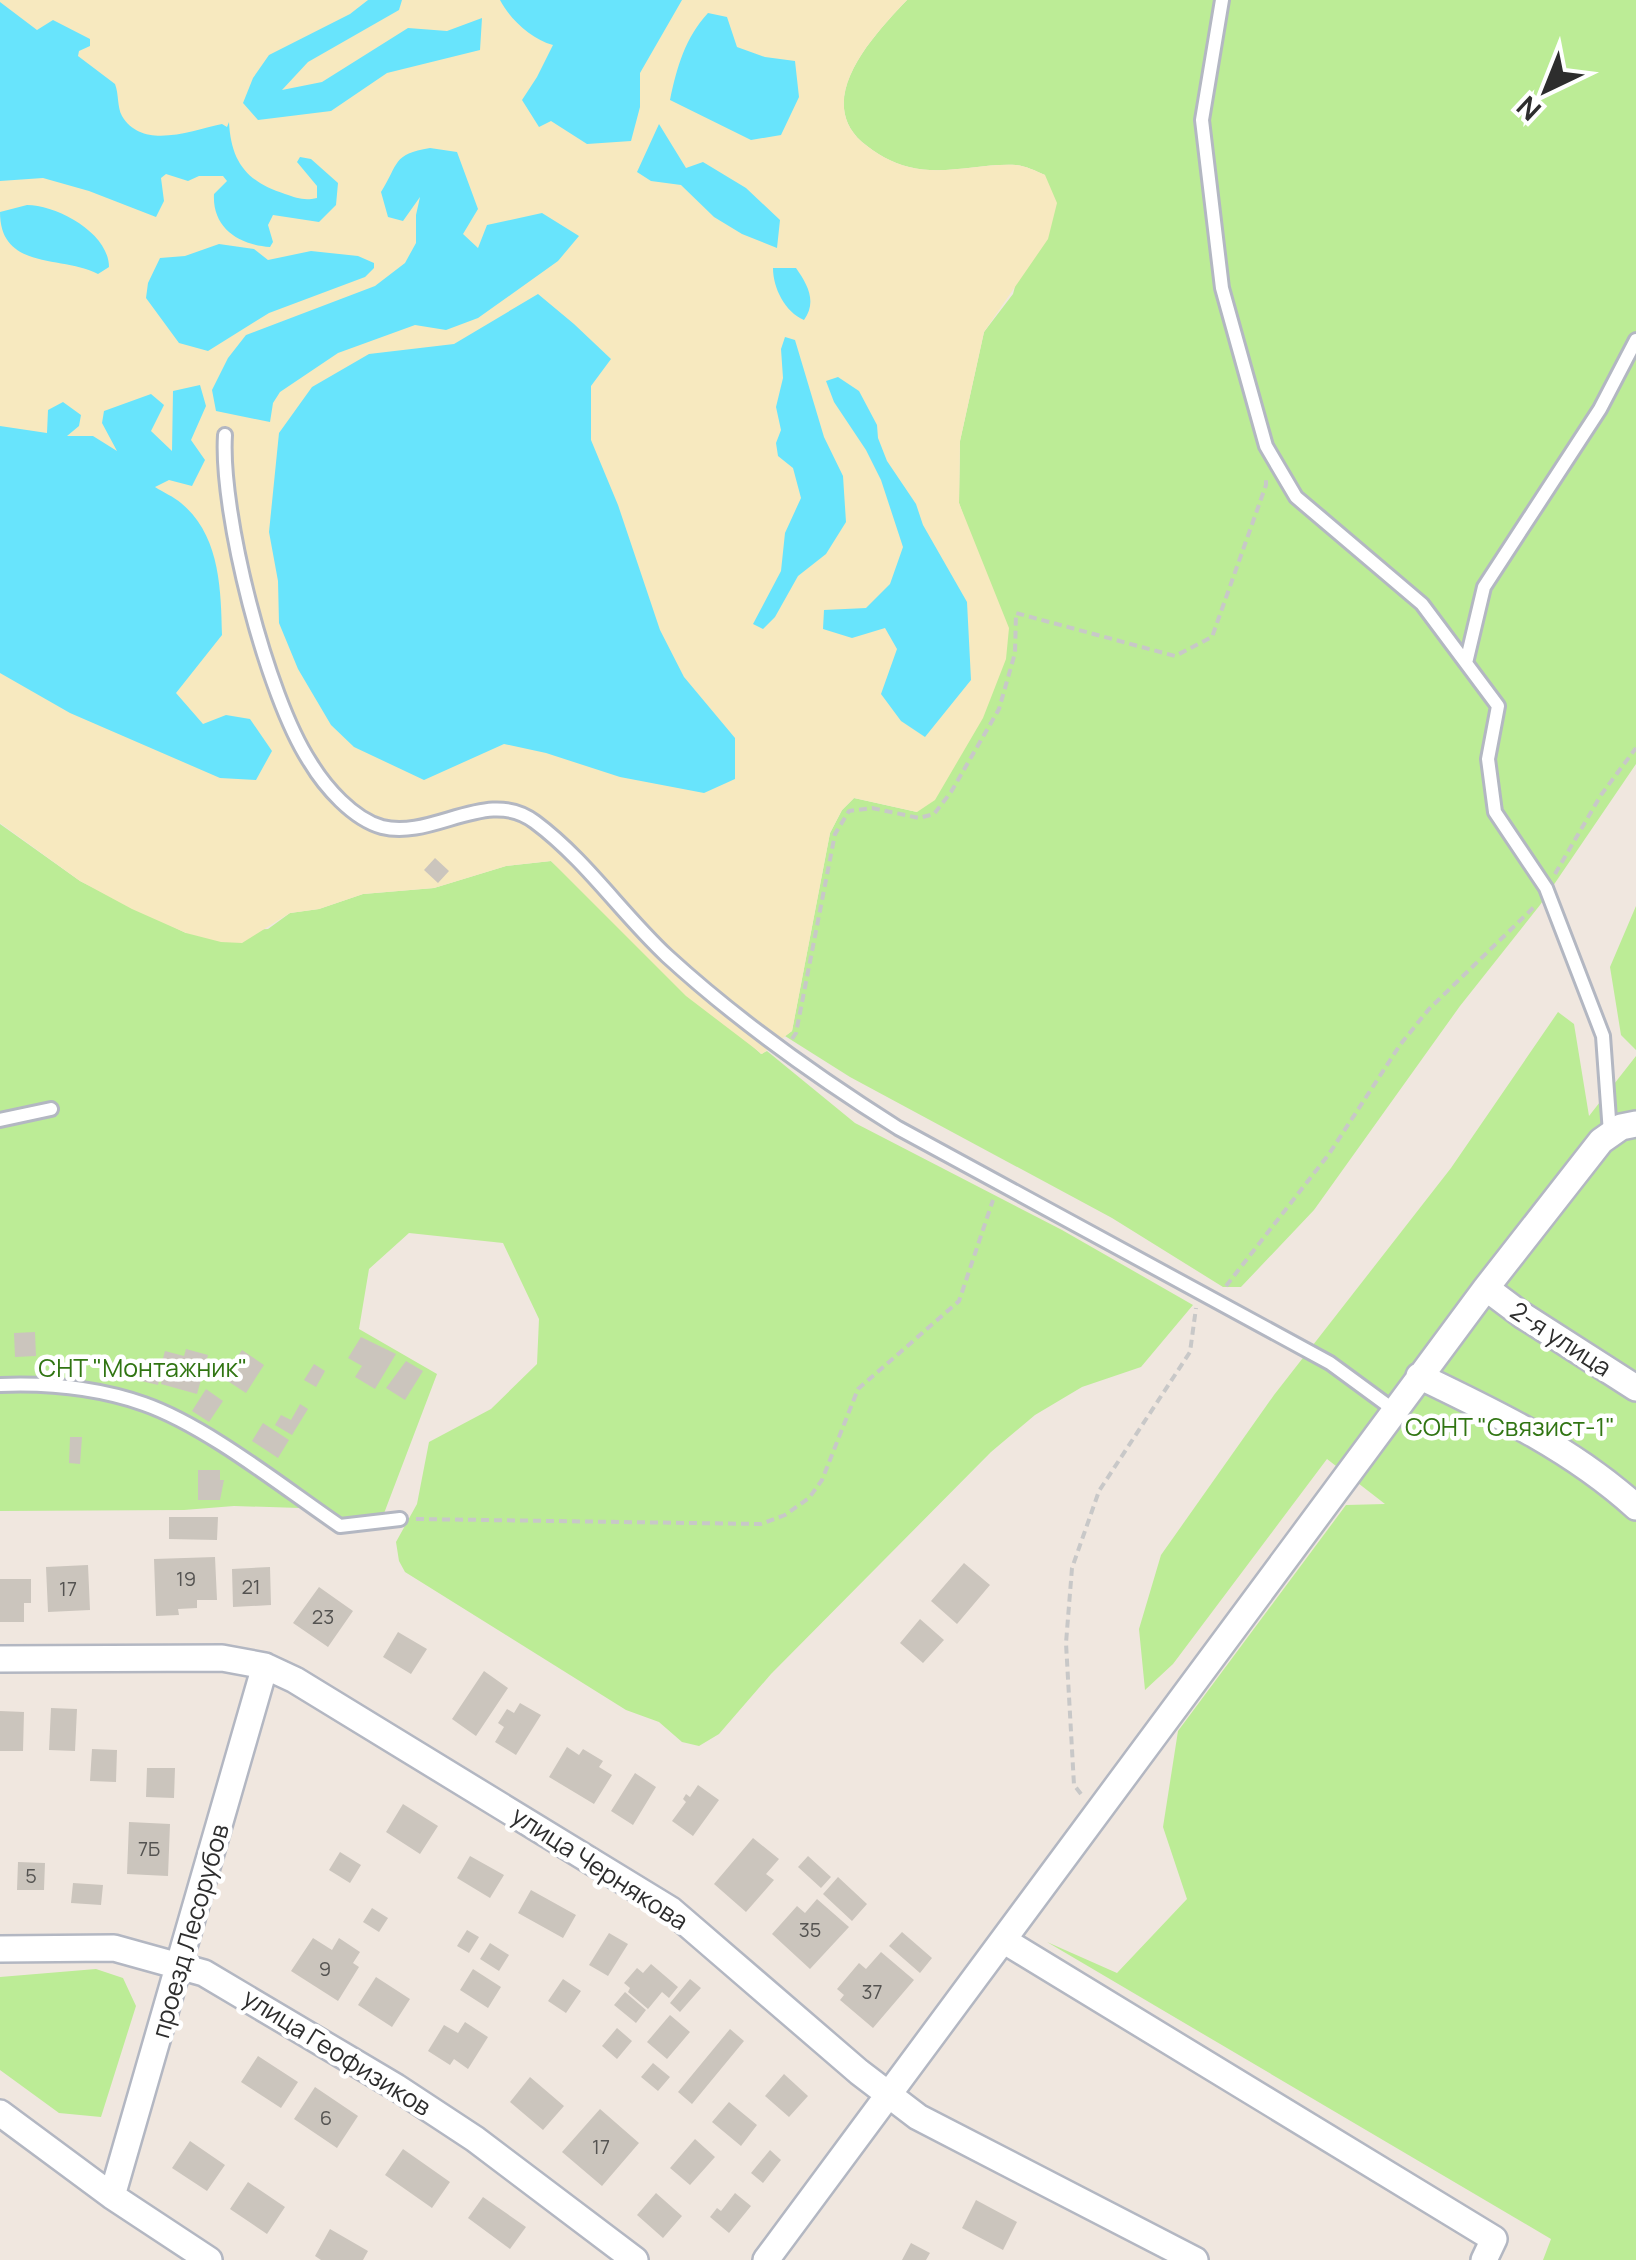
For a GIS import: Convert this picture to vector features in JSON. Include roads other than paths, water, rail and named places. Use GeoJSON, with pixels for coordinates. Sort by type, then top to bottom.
{"type":"FeatureCollection","features":[{"type":"Feature","properties":{"kind":"street"},"geometry":{"type":"LineString","coordinates":[[766,2260],[1486,1288],[1600,1140],[1620,1126],[1636,1124]]}},
{"type":"Feature","properties":{"kind":"street","name":"2-я улица"},"geometry":{"type":"LineString","coordinates":[[1486,1288],[1522,1316],[1636,1388]]}},
{"type":"Feature","properties":{"kind":"street"},"geometry":{"type":"LineString","coordinates":[[1419,1376],[1517,1422],[1591,1470],[1636,1507]]}},
{"type":"Feature","properties":{"kind":"street","name":"улица Чернякова"},"geometry":{"type":"LineString","coordinates":[[0,1658],[222,1658],[265,1666],[328,1700],[671,1910],[886,2095],[918,2117],[1195,2260]]}},
{"type":"Feature","properties":{"kind":"street","name":"проезд Лесорубов"},"geometry":{"type":"LineString","coordinates":[[112,2196],[265,1666]]}},
{"type":"Feature","properties":{"kind":"street"},"geometry":{"type":"LineString","coordinates":[[1003,1940],[1489,2249]]}},
{"type":"Feature","properties":{"kind":"street","name":"улица Геофизиков"},"geometry":{"type":"LineString","coordinates":[[0,1949],[114,1948],[181,1964],[244,1994],[475,2138],[635,2260]]}},
{"type":"Feature","properties":{"kind":"street"},"geometry":{"type":"LineString","coordinates":[[0,2113],[112,2196],[208,2260]]}},
{"type":"Feature","properties":{"kind":"lane"},"geometry":{"type":"LineString","coordinates":[[1222,0],[1202,120],[1222,288],[1264,440],[1296,497],[1422,604],[1498,706],[1488,759],[1494,812],[1546,888],[1603,1036],[1610,1133]]}},
{"type":"Feature","properties":{"kind":"lane"},"geometry":{"type":"LineString","coordinates":[[1466,663],[1484,588],[1590,425],[1636,340]]}},
{"type":"Feature","properties":{"kind":"lane"},"geometry":{"type":"LineString","coordinates":[[224,435],[223,465],[236,536],[280,700],[310,762],[343,802],[365,821],[402,830],[434,826],[486,809],[528,816],[574,855],[666,955],[784,1051],[898,1128],[1330,1363],[1394,1410]]}},
{"type":"Feature","properties":{"kind":"lane"},"geometry":{"type":"LineString","coordinates":[[0,1120],[52,1109]]}},
{"type":"Feature","properties":{"kind":"lane"},"geometry":{"type":"LineString","coordinates":[[0,1385],[73,1388],[148,1406],[192,1428],[340,1526],[400,1519]]}},
{"type":"Feature","properties":{"kind":"water"},"geometry":{"type":"Polygon","coordinates":[[[368,0],[402,0],[399,10],[308,62],[282,90],[322,82],[408,28],[447,31],[482,18],[480,50],[387,73],[331,111],[258,120],[243,103],[253,78],[269,55],[350,14],[368,0]]]}},
{"type":"Feature","properties":{"kind":"water"},"geometry":{"type":"Polygon","coordinates":[[[500,0],[682,0],[640,73],[640,107],[631,141],[587,144],[551,121],[539,127],[522,100],[553,45],[522,27],[500,0]]]}},
{"type":"Feature","properties":{"kind":"water"},"geometry":{"type":"Polygon","coordinates":[[[0,2],[37,30],[53,20],[90,39],[90,46],[79,51],[78,56],[115,84],[120,112],[131,127],[142,133],[169,135],[222,124],[227,127],[229,122],[238,159],[260,183],[293,197],[317,198],[317,186],[297,162],[300,157],[311,159],[338,183],[336,205],[319,222],[273,215],[268,225],[273,242],[270,247],[248,243],[223,225],[214,194],[227,181],[223,176],[199,176],[188,181],[166,174],[161,178],[164,201],[156,217],[43,178],[0,181],[0,2]]]}},
{"type":"Feature","properties":{"kind":"water"},"geometry":{"type":"Polygon","coordinates":[[[708,13],[727,17],[737,47],[765,57],[795,61],[799,97],[781,135],[751,140],[670,100],[683,54],[708,13]]]}},
{"type":"Feature","properties":{"kind":"water"},"geometry":{"type":"Polygon","coordinates":[[[659,124],[686,168],[703,162],[746,188],[780,220],[777,248],[714,217],[681,185],[651,181],[637,172],[659,124]]]}},
{"type":"Feature","properties":{"kind":"water"},"geometry":{"type":"Polygon","coordinates":[[[430,148],[457,152],[478,209],[463,234],[478,248],[487,225],[542,213],[579,236],[558,261],[478,318],[446,330],[415,325],[338,353],[280,392],[273,403],[270,422],[216,411],[212,390],[228,358],[246,335],[375,286],[405,263],[416,243],[420,197],[403,221],[388,217],[381,192],[403,157],[430,148]]]}},
{"type":"Feature","properties":{"kind":"water"},"geometry":{"type":"Polygon","coordinates":[[[27,205],[52,210],[91,232],[107,255],[109,267],[98,274],[36,258],[10,244],[0,212],[27,205]]]}},
{"type":"Feature","properties":{"kind":"water"},"geometry":{"type":"Polygon","coordinates":[[[219,244],[254,249],[268,260],[311,251],[358,256],[374,263],[374,268],[365,277],[269,313],[208,351],[179,343],[146,298],[148,283],[160,258],[185,256],[219,244]]]}},
{"type":"Feature","properties":{"kind":"water"},"geometry":{"type":"Polygon","coordinates":[[[773,268],[796,268],[804,281],[810,307],[804,320],[781,298],[773,268]]]}},
{"type":"Feature","properties":{"kind":"water"},"geometry":{"type":"Polygon","coordinates":[[[538,294],[611,359],[591,386],[591,440],[618,505],[660,630],[684,677],[735,738],[735,779],[704,793],[620,777],[504,744],[424,780],[354,747],[331,725],[298,669],[279,623],[278,581],[269,532],[279,433],[312,387],[369,354],[454,344],[538,294]]]}},
{"type":"Feature","properties":{"kind":"water"},"geometry":{"type":"Polygon","coordinates":[[[785,337],[795,340],[824,437],[843,476],[846,522],[826,554],[798,576],[775,617],[763,629],[753,624],[781,571],[785,533],[801,498],[793,468],[778,456],[776,443],[781,430],[776,407],[783,378],[781,349],[785,337]]]}},
{"type":"Feature","properties":{"kind":"water"},"geometry":{"type":"Polygon","coordinates":[[[838,377],[859,391],[877,425],[887,461],[916,504],[923,525],[967,602],[971,680],[925,737],[901,721],[881,694],[897,649],[885,628],[852,638],[823,629],[824,610],[866,608],[890,584],[903,547],[881,480],[834,402],[826,381],[838,377]]]}},
{"type":"Feature","properties":{"kind":"water"},"geometry":{"type":"Polygon","coordinates":[[[200,385],[206,406],[191,440],[205,460],[192,486],[169,480],[155,487],[181,503],[204,531],[219,581],[222,635],[176,693],[203,724],[226,715],[250,719],[272,751],[256,780],[220,778],[70,713],[0,673],[0,426],[47,433],[48,410],[63,402],[81,415],[79,426],[67,436],[93,436],[117,451],[102,423],[104,411],[151,394],[164,405],[151,431],[172,451],[173,391],[200,385]]]}},
{"type":"Feature","properties":{"kind":"park label","name":"СНТ \"Монтажник\""},"geometry":{"type":"Point","coordinates":[143,1368]}},
{"type":"Feature","properties":{"kind":"park label","name":"СОНТ \"Связист-1\""},"geometry":{"type":"Point","coordinates":[1510,1427]}}]}
